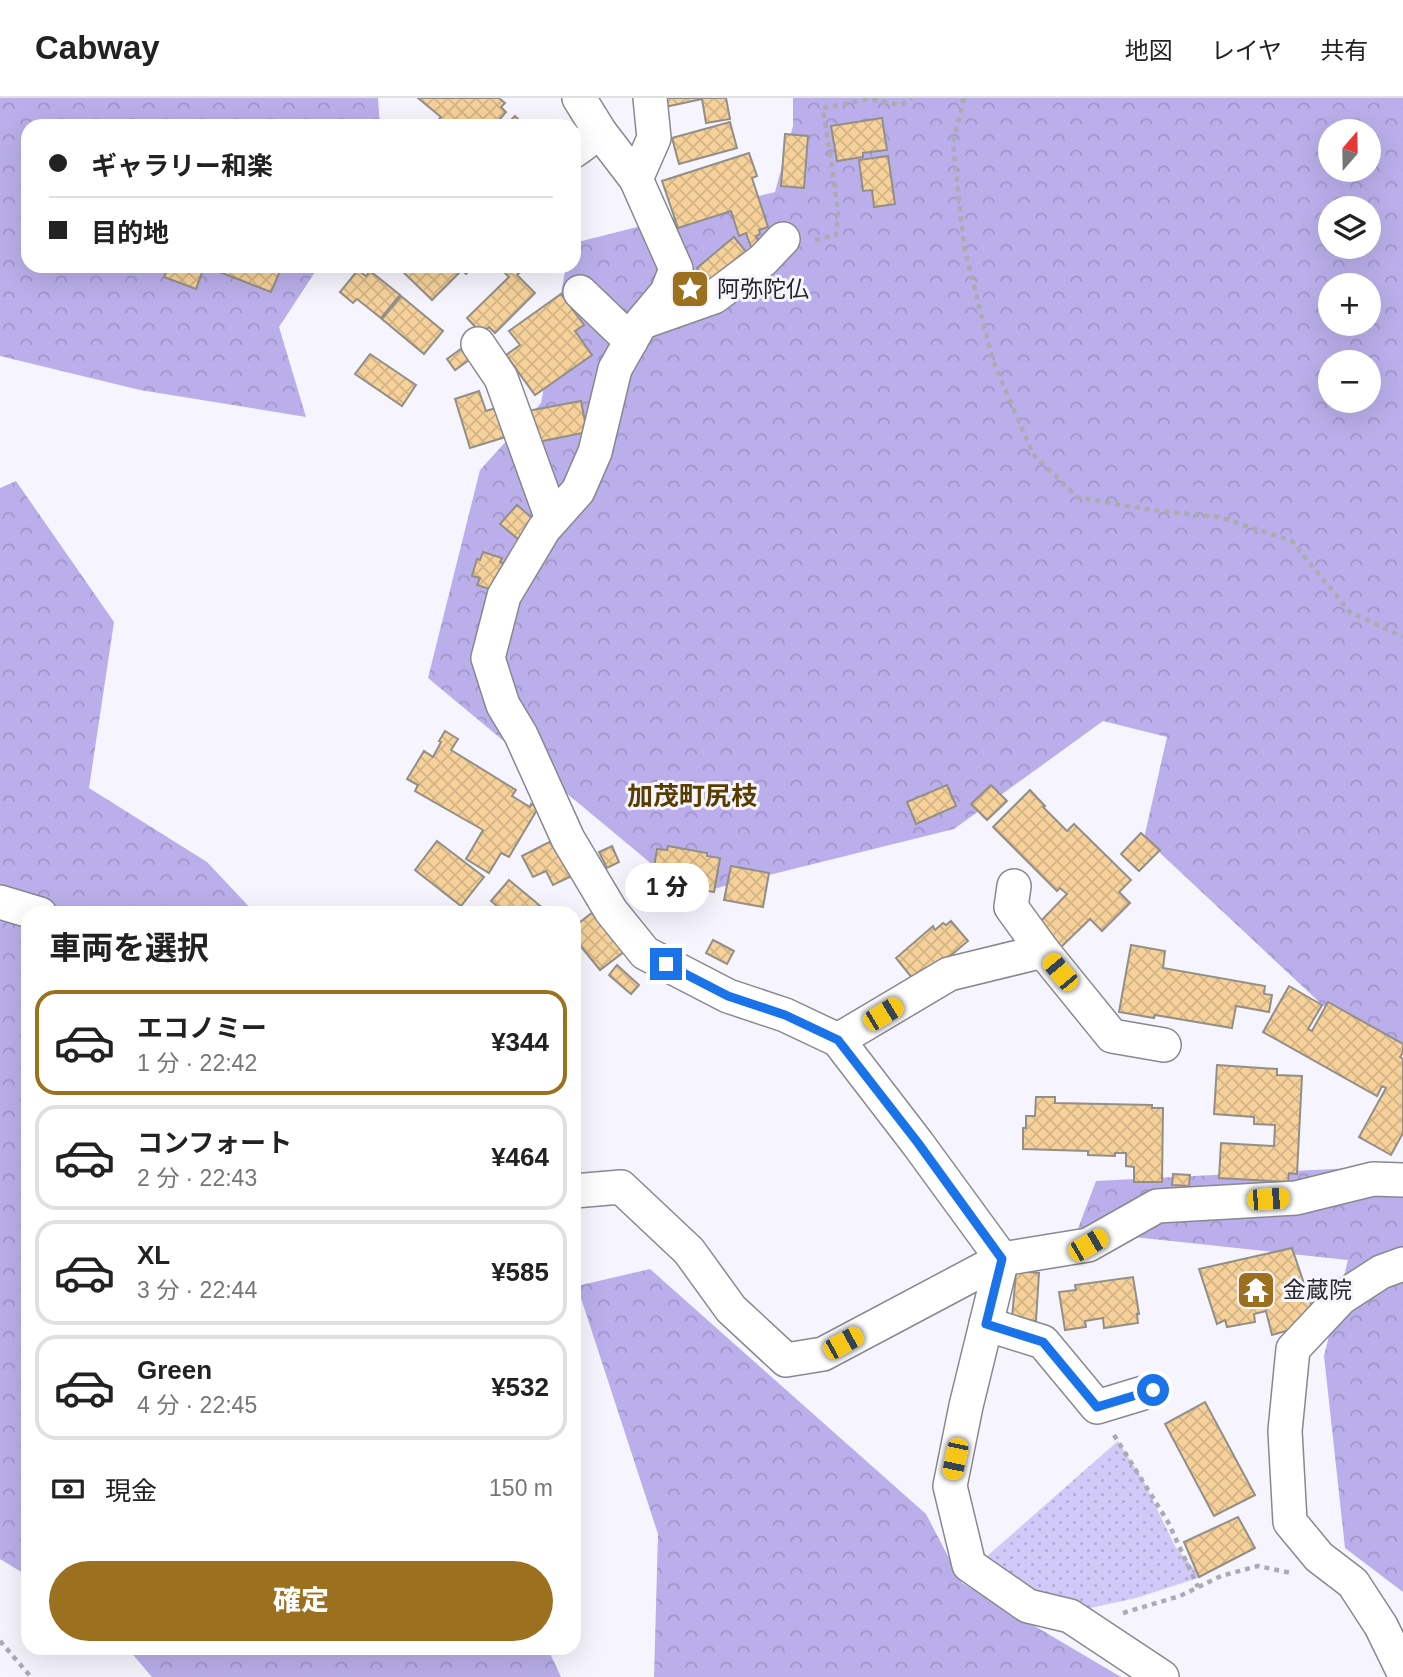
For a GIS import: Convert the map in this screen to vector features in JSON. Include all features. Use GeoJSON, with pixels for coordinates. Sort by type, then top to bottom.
{"type":"FeatureCollection","features":[{"type":"Feature","properties":{"kind":"street"},"geometry":{"type":"LineString","coordinates":[[579,98],[587,142],[636,179],[676,269],[667,292],[636,332],[615,369],[595,452],[578,491],[544,529],[504,596],[488,658],[503,705],[521,736],[568,839],[611,911],[645,953],[728,996],[785,1015],[838,1040],[918,1143],[1002,1259],[966,1406],[950,1486],[969,1565],[1028,1606],[1070,1616],[1162,1677]]}},
{"type":"Feature","properties":{"kind":"street"},"geometry":{"type":"LineString","coordinates":[[636,179],[654,138],[650,98]]}},
{"type":"Feature","properties":{"kind":"street"},"geometry":{"type":"LineString","coordinates":[[636,332],[714,297],[777,246]]}},
{"type":"Feature","properties":{"kind":"street"},"geometry":{"type":"LineString","coordinates":[[580,292],[636,332]]}},
{"type":"Feature","properties":{"kind":"street"},"geometry":{"type":"LineString","coordinates":[[478,344],[502,378],[552,519]]}},
{"type":"Feature","properties":{"kind":"street"},"geometry":{"type":"LineString","coordinates":[[1014,886],[1011,907],[1042,951],[1112,1036],[1164,1045]]}},
{"type":"Feature","properties":{"kind":"street"},"geometry":{"type":"LineString","coordinates":[[0,902],[21,908]]}},
{"type":"Feature","properties":{"kind":"street"},"geometry":{"type":"LineString","coordinates":[[838,1040],[949,974],[1042,951]]}},
{"type":"Feature","properties":{"kind":"street"},"geometry":{"type":"LineString","coordinates":[[581,1190],[621,1187],[689,1251],[731,1309],[786,1360],[823,1354],[1002,1259],[1088,1245],[1157,1206],[1296,1198],[1373,1179],[1403,1180]]}},
{"type":"Feature","properties":{"kind":"street"},"geometry":{"type":"LineString","coordinates":[[1403,1264],[1381,1272],[1341,1298],[1293,1349],[1285,1432],[1290,1522],[1319,1557],[1353,1583],[1381,1626],[1403,1671]]}},
{"type":"Feature","properties":{"kind":"street"},"geometry":{"type":"LineString","coordinates":[[986,1324],[1043,1342],[1097,1407],[1153,1390]]}},
{"type":"Feature","properties":{"kind":"path"},"geometry":{"type":"LineString","coordinates":[[777,246],[836,234],[838,210],[823,108],[869,99],[901,104],[912,98]]}},
{"type":"Feature","properties":{"kind":"path"},"geometry":{"type":"LineString","coordinates":[[964,98],[953,143],[964,247],[993,361],[1033,454],[1077,497],[1152,510],[1219,517],[1292,541],[1350,612],[1403,637]]}},
{"type":"Feature","properties":{"kind":"path"},"geometry":{"type":"LineString","coordinates":[[1097,1407],[1168,1522],[1198,1587]]}},
{"type":"Feature","properties":{"kind":"path"},"geometry":{"type":"LineString","coordinates":[[1119,1614],[1180,1596],[1221,1576],[1258,1566],[1296,1574]]}},
{"type":"Feature","properties":{"kind":"path"},"geometry":{"type":"LineString","coordinates":[[0,1641],[31,1677]]}},
{"type":"Feature","properties":{"kind":"shaded area"},"geometry":{"type":"Polygon","coordinates":[[[1118,1441],[1143,1480],[1175,1546],[1201,1577],[1136,1598],[1081,1610],[1024,1586],[986,1557],[1118,1441]]]}},
{"type":"Feature","properties":{"kind":"green space"},"geometry":{"type":"Polygon","coordinates":[[[0,98],[378,98],[380,119],[21,119],[21,273],[314,273],[279,327],[306,417],[140,390],[0,356],[0,98]]]}},
{"type":"Feature","properties":{"kind":"green space"},"geometry":{"type":"Polygon","coordinates":[[[793,98],[1403,98],[1403,1055],[1378,1057],[1144,838],[1167,737],[1103,721],[954,829],[689,895],[428,678],[480,470],[541,403],[565,273],[581,273],[581,241],[775,192],[793,126],[793,98]]]}},
{"type":"Feature","properties":{"kind":"green space"},"geometry":{"type":"Polygon","coordinates":[[[16,481],[114,622],[89,788],[207,862],[248,906],[21,906],[21,1572],[0,1559],[0,488],[16,481]]]}},
{"type":"Feature","properties":{"kind":"green space"},"geometry":{"type":"Polygon","coordinates":[[[1403,1167],[1403,1592],[1345,1548],[1324,1356],[1348,1260],[1077,1231],[1096,1181],[1403,1167]]]}},
{"type":"Feature","properties":{"kind":"green space"},"geometry":{"type":"Polygon","coordinates":[[[650,1269],[926,1514],[962,1583],[1121,1677],[654,1677],[658,1534],[581,1298],[581,1285],[650,1269]]]}},
{"type":"Feature","properties":{"kind":"green space"},"geometry":{"type":"Polygon","coordinates":[[[133,1655],[551,1655],[561,1677],[152,1677],[133,1655]]]}},
{"type":"Feature","properties":{"kind":"building"},"geometry":{"type":"Polygon","coordinates":[[[418,98],[499,98],[505,103],[501,107],[506,112],[500,119],[439,119],[441,117],[418,98]]]}},
{"type":"Feature","properties":{"kind":"building"},"geometry":{"type":"Polygon","coordinates":[[[663,98],[726,98],[730,119],[706,123],[702,99],[665,107],[663,98]]]}},
{"type":"Feature","properties":{"kind":"building"},"geometry":{"type":"Polygon","coordinates":[[[882,118],[887,150],[863,153],[863,157],[837,161],[831,126],[882,118]]]}},
{"type":"Feature","properties":{"kind":"building"},"geometry":{"type":"Polygon","coordinates":[[[730,122],[737,148],[679,164],[672,138],[730,122]]]}},
{"type":"Feature","properties":{"kind":"building"},"geometry":{"type":"Polygon","coordinates":[[[785,134],[808,136],[804,188],[781,186],[785,134]]]}},
{"type":"Feature","properties":{"kind":"building"},"geometry":{"type":"Polygon","coordinates":[[[749,153],[757,176],[752,178],[768,227],[759,230],[760,234],[756,236],[760,245],[751,247],[746,233],[739,236],[731,211],[678,228],[662,181],[749,153]]]}},
{"type":"Feature","properties":{"kind":"building"},"geometry":{"type":"Polygon","coordinates":[[[888,156],[895,204],[874,207],[872,190],[863,191],[859,160],[888,156]]]}},
{"type":"Feature","properties":{"kind":"building"},"geometry":{"type":"Polygon","coordinates":[[[734,237],[748,254],[711,285],[697,268],[734,237]]]}},
{"type":"Feature","properties":{"kind":"building"},"geometry":{"type":"Polygon","coordinates":[[[166,273],[202,273],[196,289],[164,277],[166,273]]]}},
{"type":"Feature","properties":{"kind":"building"},"geometry":{"type":"Polygon","coordinates":[[[222,273],[279,273],[271,292],[222,273]]]}},
{"type":"Feature","properties":{"kind":"building"},"geometry":{"type":"Polygon","coordinates":[[[356,273],[366,276],[372,273],[400,295],[381,318],[357,299],[353,303],[340,292],[356,273]]]}},
{"type":"Feature","properties":{"kind":"building"},"geometry":{"type":"Polygon","coordinates":[[[404,273],[459,273],[432,300],[404,273]]]}},
{"type":"Feature","properties":{"kind":"building"},"geometry":{"type":"Polygon","coordinates":[[[505,273],[519,273],[517,275],[535,293],[495,333],[489,327],[482,334],[467,318],[509,277],[505,273]]]}},
{"type":"Feature","properties":{"kind":"building"},"geometry":{"type":"Polygon","coordinates":[[[561,294],[584,325],[575,331],[592,355],[535,395],[506,355],[520,345],[509,331],[561,294]]]}},
{"type":"Feature","properties":{"kind":"building"},"geometry":{"type":"Polygon","coordinates":[[[401,296],[443,331],[424,354],[382,319],[401,296]]]}},
{"type":"Feature","properties":{"kind":"building"},"geometry":{"type":"Polygon","coordinates":[[[461,349],[469,360],[455,370],[447,359],[461,349]]]}},
{"type":"Feature","properties":{"kind":"building"},"geometry":{"type":"Polygon","coordinates":[[[370,354],[416,385],[402,406],[355,374],[370,354]]]}},
{"type":"Feature","properties":{"kind":"building"},"geometry":{"type":"Polygon","coordinates":[[[479,391],[486,411],[499,407],[509,436],[470,448],[455,399],[479,391]]]}},
{"type":"Feature","properties":{"kind":"building"},"geometry":{"type":"Polygon","coordinates":[[[581,401],[587,432],[533,443],[527,411],[581,401]]]}},
{"type":"Feature","properties":{"kind":"building"},"geometry":{"type":"Polygon","coordinates":[[[517,505],[534,520],[518,539],[500,524],[517,505]]]}},
{"type":"Feature","properties":{"kind":"building"},"geometry":{"type":"Polygon","coordinates":[[[483,552],[502,558],[500,562],[505,564],[493,590],[477,585],[480,578],[472,576],[477,559],[480,560],[483,552]]]}},
{"type":"Feature","properties":{"kind":"building"},"geometry":{"type":"Polygon","coordinates":[[[445,731],[458,739],[451,750],[516,790],[512,796],[530,807],[531,804],[538,808],[509,857],[501,853],[489,873],[466,859],[483,830],[415,791],[418,785],[407,779],[424,751],[433,757],[445,731]]]}},
{"type":"Feature","properties":{"kind":"building"},"geometry":{"type":"Polygon","coordinates":[[[947,785],[956,806],[916,824],[907,802],[947,785]]]}},
{"type":"Feature","properties":{"kind":"building"},"geometry":{"type":"Polygon","coordinates":[[[991,785],[1007,801],[987,820],[971,804],[991,785]]]}},
{"type":"Feature","properties":{"kind":"building"},"geometry":{"type":"Polygon","coordinates":[[[1030,790],[1067,831],[1074,824],[1131,880],[1119,892],[1130,903],[1102,931],[1090,919],[1059,949],[1036,926],[1067,894],[1060,888],[1057,891],[993,827],[1030,790]]]}},
{"type":"Feature","properties":{"kind":"building"},"geometry":{"type":"Polygon","coordinates":[[[1141,833],[1160,850],[1139,871],[1121,854],[1141,833]]]}},
{"type":"Feature","properties":{"kind":"building"},"geometry":{"type":"Polygon","coordinates":[[[557,838],[576,874],[553,885],[546,871],[533,877],[522,856],[557,838]]]}},
{"type":"Feature","properties":{"kind":"building"},"geometry":{"type":"Polygon","coordinates":[[[437,841],[484,877],[461,906],[415,870],[437,841]]]}},
{"type":"Feature","properties":{"kind":"building"},"geometry":{"type":"Polygon","coordinates":[[[612,846],[619,862],[607,868],[599,852],[612,846]]]}},
{"type":"Feature","properties":{"kind":"building"},"geometry":{"type":"Polygon","coordinates":[[[668,846],[720,858],[714,892],[697,889],[697,894],[651,886],[657,849],[667,850],[668,846]]]}},
{"type":"Feature","properties":{"kind":"building"},"geometry":{"type":"Polygon","coordinates":[[[731,866],[769,873],[763,907],[724,900],[731,866]]]}},
{"type":"Feature","properties":{"kind":"building"},"geometry":{"type":"Polygon","coordinates":[[[509,880],[540,906],[497,906],[491,901],[509,880]]]}},
{"type":"Feature","properties":{"kind":"building"},"geometry":{"type":"Polygon","coordinates":[[[593,912],[625,951],[600,970],[581,947],[581,921],[593,912]]]}},
{"type":"Feature","properties":{"kind":"building"},"geometry":{"type":"Polygon","coordinates":[[[951,921],[968,941],[917,984],[896,958],[933,926],[935,930],[943,923],[946,925],[951,921]]]}},
{"type":"Feature","properties":{"kind":"building"},"geometry":{"type":"Polygon","coordinates":[[[713,940],[734,951],[727,964],[706,953],[713,940]]]}},
{"type":"Feature","properties":{"kind":"building"},"geometry":{"type":"Polygon","coordinates":[[[1131,945],[1165,951],[1163,968],[1265,986],[1264,994],[1272,995],[1269,1012],[1236,1006],[1232,1028],[1119,1012],[1131,945]]]}},
{"type":"Feature","properties":{"kind":"building"},"geometry":{"type":"Polygon","coordinates":[[[617,965],[639,985],[631,994],[609,975],[617,965]]]}},
{"type":"Feature","properties":{"kind":"building"},"geometry":{"type":"Polygon","coordinates":[[[1289,986],[1322,1005],[1308,1029],[1312,1031],[1328,1002],[1403,1044],[1400,1057],[1403,1059],[1403,1133],[1391,1155],[1359,1137],[1386,1088],[1382,1086],[1377,1096],[1263,1032],[1289,986]]]}},
{"type":"Feature","properties":{"kind":"building"},"geometry":{"type":"Polygon","coordinates":[[[1217,1065],[1277,1069],[1277,1075],[1302,1076],[1297,1174],[1289,1173],[1288,1182],[1219,1178],[1221,1143],[1274,1146],[1275,1125],[1254,1124],[1254,1117],[1214,1114],[1217,1065]]]}},
{"type":"Feature","properties":{"kind":"building"},"geometry":{"type":"Polygon","coordinates":[[[1036,1097],[1055,1097],[1055,1103],[1152,1105],[1152,1108],[1163,1108],[1162,1182],[1134,1182],[1134,1167],[1126,1166],[1126,1153],[1115,1153],[1115,1156],[1088,1155],[1088,1151],[1023,1149],[1026,1116],[1035,1116],[1036,1097]]]}},
{"type":"Feature","properties":{"kind":"building"},"geometry":{"type":"Polygon","coordinates":[[[1173,1174],[1190,1175],[1189,1186],[1172,1185],[1173,1174]]]}},
{"type":"Feature","properties":{"kind":"building","name":"金蔵院"},"geometry":{"type":"Polygon","coordinates":[[[1292,1248],[1317,1322],[1272,1335],[1266,1311],[1254,1314],[1255,1322],[1227,1327],[1225,1320],[1217,1324],[1199,1269],[1292,1248]]]}},
{"type":"Feature","properties":{"kind":"building"},"geometry":{"type":"Polygon","coordinates":[[[1016,1271],[1039,1273],[1036,1321],[1012,1319],[1016,1271]]]}},
{"type":"Feature","properties":{"kind":"building"},"geometry":{"type":"Polygon","coordinates":[[[1133,1277],[1138,1323],[1104,1328],[1103,1318],[1085,1321],[1086,1327],[1065,1330],[1059,1292],[1076,1290],[1075,1285],[1133,1277]]]}},
{"type":"Feature","properties":{"kind":"building"},"geometry":{"type":"Polygon","coordinates":[[[1205,1402],[1255,1495],[1214,1516],[1165,1424],[1205,1402]]]}},
{"type":"Feature","properties":{"kind":"building"},"geometry":{"type":"Polygon","coordinates":[[[1238,1517],[1255,1548],[1199,1577],[1184,1542],[1238,1517]]]}},
{"type":"Feature","properties":{"kind":"place","name":"阿弥陀仏"},"geometry":{"type":"Point","coordinates":[690,289]}},
{"type":"Feature","properties":{"kind":"place","name":"金蔵院"},"geometry":{"type":"Point","coordinates":[1256,1290]}},
{"type":"Feature","properties":{"kind":"district","name":"加茂町尻枝"},"geometry":{"type":"Point","coordinates":[692,796]}},
{"type":"Feature","properties":{"kind":"route"},"geometry":{"type":"LineString","coordinates":[[666,964],[728,996],[785,1015],[838,1040],[918,1143],[1002,1259],[986,1324],[1043,1342],[1097,1407],[1153,1390]]}}]}
